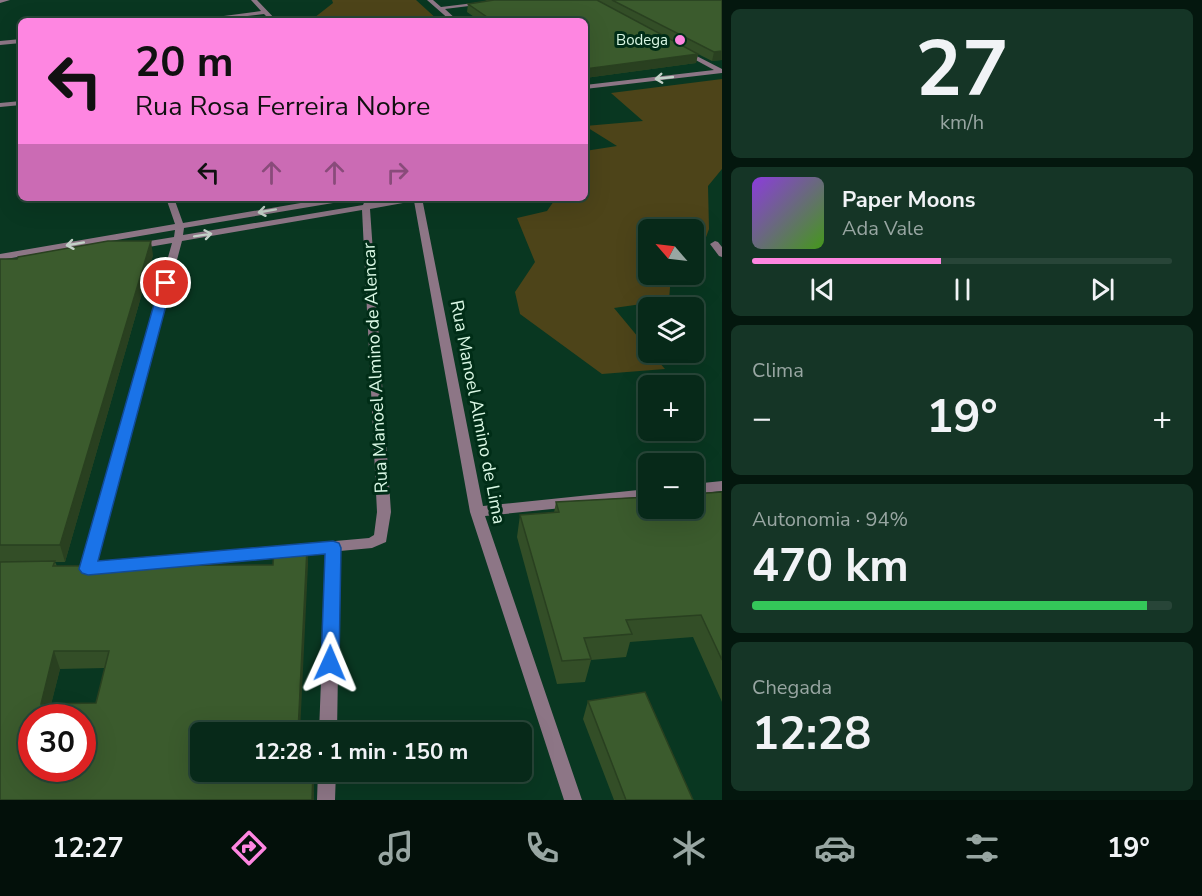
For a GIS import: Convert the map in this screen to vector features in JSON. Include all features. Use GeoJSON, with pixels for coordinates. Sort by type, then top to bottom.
{"type":"FeatureCollection","features":[{"type":"Feature","properties":{"kind":"street"},"geometry":{"type":"LineString","coordinates":[[0,1],[8,0]]}},
{"type":"Feature","properties":{"kind":"street"},"geometry":{"type":"LineString","coordinates":[[254,0],[271,18]]}},
{"type":"Feature","properties":{"kind":"street"},"geometry":{"type":"LineString","coordinates":[[430,0],[452,18]]}},
{"type":"Feature","properties":{"kind":"street"},"geometry":{"type":"LineString","coordinates":[[442,8],[487,4]]}},
{"type":"Feature","properties":{"kind":"street"},"geometry":{"type":"LineString","coordinates":[[215,18],[266,12]]}},
{"type":"Feature","properties":{"kind":"street"},"geometry":{"type":"LineString","coordinates":[[0,43],[18,41]]}},
{"type":"Feature","properties":{"kind":"street"},"geometry":{"type":"LineString","coordinates":[[680,49],[721,71]]}},
{"type":"Feature","properties":{"kind":"street"},"geometry":{"type":"LineString","coordinates":[[588,87],[721,71]]}},
{"type":"Feature","properties":{"kind":"street"},"geometry":{"type":"LineString","coordinates":[[0,99],[18,97]]}},
{"type":"Feature","properties":{"kind":"street"},"geometry":{"type":"LineString","coordinates":[[0,105],[18,103]]}},
{"type":"Feature","properties":{"kind":"street"},"geometry":{"type":"LineString","coordinates":[[171,201],[179,233],[82,569],[333,548],[328,722]]}},
{"type":"Feature","properties":{"kind":"street"},"geometry":{"type":"LineString","coordinates":[[122,249],[179,233],[331,201]]}},
{"type":"Feature","properties":{"kind":"street"},"geometry":{"type":"LineString","coordinates":[[0,256],[179,233],[388,201]]}},
{"type":"Feature","properties":{"kind":"street","name":"Rua Manoel Almino de Lima"},"geometry":{"type":"LineString","coordinates":[[419,201],[477,512],[573,800]]}},
{"type":"Feature","properties":{"kind":"street","name":"Rua Manoel Almino de Alencar"},"geometry":{"type":"LineString","coordinates":[[333,548],[372,543],[381,538],[384,512],[368,203]]}},
{"type":"Feature","properties":{"kind":"street"},"geometry":{"type":"LineString","coordinates":[[715,244],[722,254]]}},
{"type":"Feature","properties":{"kind":"street"},"geometry":{"type":"LineString","coordinates":[[704,488],[722,486]]}},
{"type":"Feature","properties":{"kind":"street"},"geometry":{"type":"LineString","coordinates":[[477,512],[638,495]]}},
{"type":"Feature","properties":{"kind":"street"},"geometry":{"type":"LineString","coordinates":[[326,800],[327,782]]}},
{"type":"Feature","properties":{"kind":"shaded area"},"geometry":{"type":"Polygon","coordinates":[[[332,0],[416,0],[436,18],[314,18],[333,3],[332,0]]]}},
{"type":"Feature","properties":{"kind":"shaded area"},"geometry":{"type":"Polygon","coordinates":[[[722,79],[722,169],[708,186],[709,229],[704,243],[704,219],[638,219],[638,285],[670,285],[669,297],[638,297],[638,305],[614,308],[638,337],[638,363],[660,363],[665,369],[602,374],[520,314],[515,292],[535,262],[517,218],[547,211],[554,201],[588,201],[588,151],[617,146],[588,126],[643,121],[611,93],[722,79]]]}},
{"type":"Feature","properties":{"kind":"building"},"geometry":{"type":"Polygon","coordinates":[[[494,0],[597,0],[698,54],[588,69],[588,18],[489,18],[468,4],[494,0]]]}},
{"type":"Feature","properties":{"kind":"building"},"geometry":{"type":"Polygon","coordinates":[[[612,0],[722,0],[722,51],[714,52],[612,0]]]}},
{"type":"Feature","properties":{"kind":"building"},"geometry":{"type":"Polygon","coordinates":[[[108,241],[151,241],[60,545],[0,545],[0,259],[17,259],[108,241]]]}},
{"type":"Feature","properties":{"kind":"building"},"geometry":{"type":"Polygon","coordinates":[[[722,492],[722,660],[701,615],[626,620],[632,634],[584,638],[591,659],[562,661],[520,515],[559,512],[556,502],[638,498],[638,519],[704,519],[704,493],[722,492]]]}},
{"type":"Feature","properties":{"kind":"building"},"geometry":{"type":"Polygon","coordinates":[[[274,548],[307,548],[298,722],[190,722],[190,782],[313,782],[312,800],[0,800],[0,562],[55,561],[53,566],[273,565],[274,548]],[[54,651],[41,704],[96,703],[109,651],[54,651]]]}},
{"type":"Feature","properties":{"kind":"building"},"geometry":{"type":"Polygon","coordinates":[[[645,692],[693,800],[626,800],[588,701],[645,692]]]}},
{"type":"Feature","properties":{"kind":"place","name":"Bodega"},"geometry":{"type":"Point","coordinates":[680,40]}},
{"type":"Feature","properties":{"kind":"route"},"geometry":{"type":"LineString","coordinates":[[166,283],[88,569],[333,548],[330,663]]}}]}
